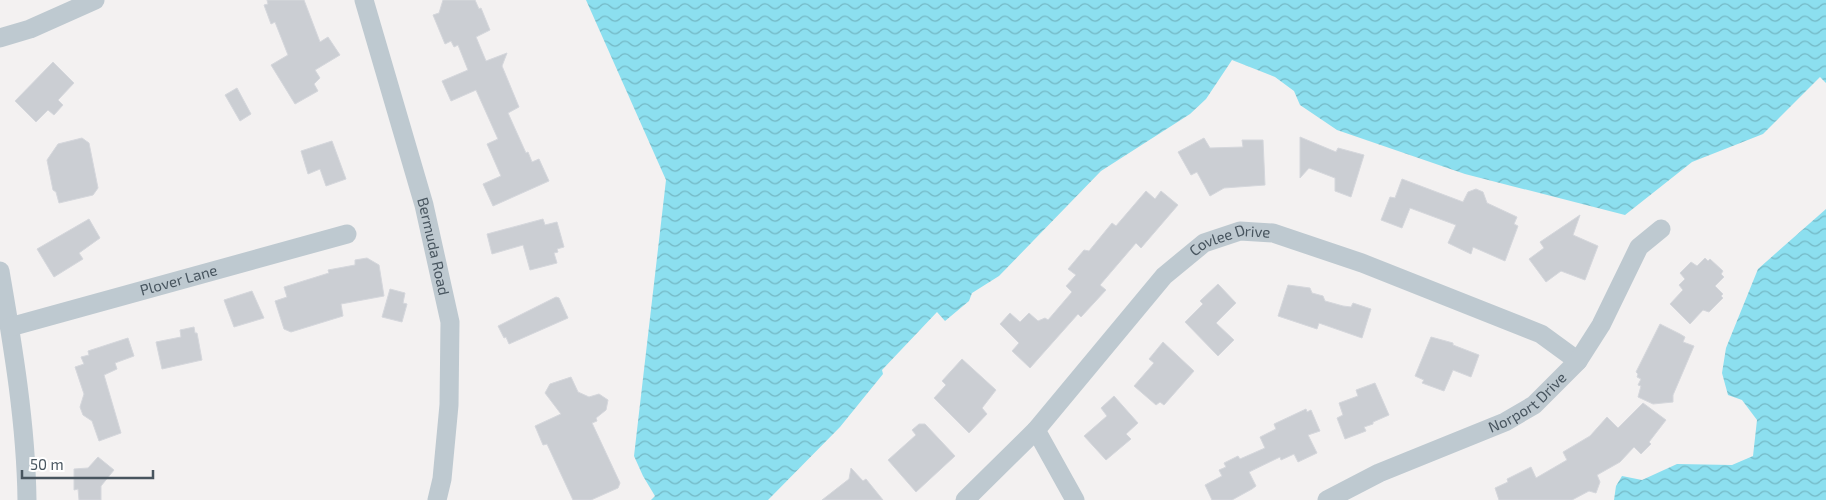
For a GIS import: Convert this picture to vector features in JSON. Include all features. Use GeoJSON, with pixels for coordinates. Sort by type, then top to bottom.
{"type":"FeatureCollection","features":[{"type":"Feature","properties":{"kind":"street"},"geometry":{"type":"LineString","coordinates":[[0,38],[30,29],[95,0]]}},
{"type":"Feature","properties":{"kind":"street","name":"Bermuda Road"},"geometry":{"type":"LineString","coordinates":[[364,0],[424,205],[450,322],[449,405],[442,479],[437,500]]}},
{"type":"Feature","properties":{"kind":"street","name":"Norport Drive"},"geometry":{"type":"LineString","coordinates":[[1327,500],[1379,473],[1504,422],[1534,405],[1578,361],[1601,325],[1638,247],[1660,229]]}},
{"type":"Feature","properties":{"kind":"street","name":"Covlee Drive"},"geometry":{"type":"LineString","coordinates":[[965,500],[1036,430],[1164,276],[1204,243],[1240,231],[1273,233],[1362,263],[1541,334],[1578,361]]}},
{"type":"Feature","properties":{"kind":"street","name":"Plover Lane"},"geometry":{"type":"LineString","coordinates":[[10,326],[347,234]]}},
{"type":"Feature","properties":{"kind":"street"},"geometry":{"type":"LineString","coordinates":[[0,271],[10,326],[26,469],[27,500]]}},
{"type":"Feature","properties":{"kind":"street"},"geometry":{"type":"LineString","coordinates":[[1036,430],[1075,500]]}},
{"type":"Feature","properties":{"kind":"water"},"geometry":{"type":"Polygon","coordinates":[[[586,0],[1826,0],[1826,83],[1820,77],[1763,134],[1692,162],[1625,215],[1465,174],[1337,130],[1300,105],[1294,91],[1275,77],[1232,60],[1206,99],[1190,114],[1101,171],[999,276],[972,293],[969,301],[945,321],[937,312],[882,370],[883,374],[840,427],[768,500],[651,500],[655,496],[634,456],[666,180],[586,0]]]}},
{"type":"Feature","properties":{"kind":"water"},"geometry":{"type":"Polygon","coordinates":[[[1826,209],[1826,500],[1614,500],[1616,486],[1622,476],[1642,480],[1677,464],[1732,465],[1753,456],[1757,420],[1742,400],[1728,395],[1722,373],[1726,348],[1758,269],[1826,209]]]}},
{"type":"Feature","properties":{"kind":"building"},"geometry":{"type":"Polygon","coordinates":[[[267,0],[304,0],[320,42],[328,37],[340,55],[315,70],[320,78],[314,84],[318,91],[295,104],[271,65],[288,55],[275,22],[271,24],[264,5],[268,4],[267,0]]]}},
{"type":"Feature","properties":{"kind":"building"},"geometry":{"type":"Polygon","coordinates":[[[443,0],[475,0],[479,9],[481,8],[490,30],[476,37],[486,61],[507,53],[502,66],[519,107],[508,113],[526,153],[528,152],[532,162],[539,159],[549,181],[493,206],[483,184],[501,176],[487,144],[498,139],[476,90],[451,101],[442,81],[468,70],[458,45],[454,47],[451,41],[445,44],[433,15],[439,13],[443,0]]]}},
{"type":"Feature","properties":{"kind":"building"},"geometry":{"type":"Polygon","coordinates":[[[53,62],[74,83],[58,100],[63,105],[54,115],[48,110],[36,122],[15,101],[53,62]]]}},
{"type":"Feature","properties":{"kind":"building"},"geometry":{"type":"Polygon","coordinates":[[[237,88],[251,114],[240,121],[225,95],[237,88]]]}},
{"type":"Feature","properties":{"kind":"building"},"geometry":{"type":"Polygon","coordinates":[[[1300,137],[1336,152],[1338,148],[1364,155],[1351,197],[1335,191],[1335,178],[1309,168],[1300,178],[1300,137]]]}},
{"type":"Feature","properties":{"kind":"building"},"geometry":{"type":"Polygon","coordinates":[[[82,138],[89,143],[98,188],[93,195],[59,203],[56,192],[53,190],[47,160],[58,144],[82,138]]]}},
{"type":"Feature","properties":{"kind":"building"},"geometry":{"type":"Polygon","coordinates":[[[1204,138],[1210,148],[1243,147],[1242,140],[1263,140],[1265,185],[1224,188],[1210,196],[1197,172],[1191,175],[1178,152],[1204,138]]]}},
{"type":"Feature","properties":{"kind":"building"},"geometry":{"type":"Polygon","coordinates":[[[332,141],[346,179],[326,186],[320,169],[308,174],[301,151],[332,141]]]}},
{"type":"Feature","properties":{"kind":"building"},"geometry":{"type":"Polygon","coordinates":[[[1402,179],[1463,202],[1468,192],[1476,189],[1483,192],[1487,203],[1517,217],[1514,224],[1518,226],[1505,261],[1473,247],[1471,254],[1448,243],[1456,225],[1410,208],[1402,228],[1381,220],[1390,197],[1395,198],[1402,179]]]}},
{"type":"Feature","properties":{"kind":"building"},"geometry":{"type":"Polygon","coordinates":[[[1146,191],[1155,199],[1161,191],[1178,205],[1141,248],[1136,243],[1100,285],[1106,290],[1081,317],[1078,314],[1030,368],[1012,351],[1019,343],[1000,324],[1010,313],[1020,322],[1029,313],[1038,321],[1045,318],[1048,320],[1072,292],[1066,286],[1076,275],[1068,269],[1084,250],[1089,251],[1112,223],[1116,226],[1146,191]]]}},
{"type":"Feature","properties":{"kind":"building"},"geometry":{"type":"Polygon","coordinates":[[[1580,215],[1573,235],[1598,246],[1585,280],[1561,271],[1546,282],[1529,259],[1544,248],[1540,242],[1580,215]]]}},
{"type":"Feature","properties":{"kind":"building"},"geometry":{"type":"Polygon","coordinates":[[[89,219],[100,238],[79,253],[83,259],[54,277],[37,249],[89,219]]]}},
{"type":"Feature","properties":{"kind":"building"},"geometry":{"type":"Polygon","coordinates":[[[543,219],[545,225],[557,222],[564,247],[557,249],[558,252],[554,253],[557,263],[530,270],[523,245],[492,254],[487,234],[543,219]]]}},
{"type":"Feature","properties":{"kind":"building"},"geometry":{"type":"Polygon","coordinates":[[[367,258],[379,265],[384,296],[341,304],[343,316],[291,332],[284,329],[275,301],[287,297],[284,287],[329,273],[328,270],[355,265],[355,260],[367,258]]]}},
{"type":"Feature","properties":{"kind":"building"},"geometry":{"type":"Polygon","coordinates":[[[1705,258],[1708,261],[1710,259],[1723,271],[1721,274],[1724,277],[1715,286],[1723,294],[1721,296],[1723,298],[1709,312],[1703,310],[1690,324],[1670,304],[1683,290],[1679,285],[1685,279],[1680,273],[1691,262],[1697,266],[1705,258]]]}},
{"type":"Feature","properties":{"kind":"building"},"geometry":{"type":"Polygon","coordinates":[[[1218,284],[1236,303],[1216,323],[1234,340],[1218,356],[1185,322],[1203,304],[1200,301],[1218,284]]]}},
{"type":"Feature","properties":{"kind":"building"},"geometry":{"type":"Polygon","coordinates":[[[1288,285],[1310,288],[1312,293],[1323,296],[1325,301],[1351,307],[1353,303],[1371,309],[1362,338],[1319,323],[1317,329],[1278,316],[1288,285]]]}},
{"type":"Feature","properties":{"kind":"building"},"geometry":{"type":"Polygon","coordinates":[[[390,289],[405,293],[403,303],[407,304],[402,322],[382,317],[390,289]]]}},
{"type":"Feature","properties":{"kind":"building"},"geometry":{"type":"Polygon","coordinates":[[[252,291],[264,318],[234,327],[224,300],[252,291]]]}},
{"type":"Feature","properties":{"kind":"building"},"geometry":{"type":"Polygon","coordinates":[[[556,297],[559,298],[568,318],[509,344],[498,326],[556,297]]]}},
{"type":"Feature","properties":{"kind":"building"},"geometry":{"type":"Polygon","coordinates":[[[1660,324],[1685,337],[1683,342],[1694,346],[1673,395],[1673,402],[1653,404],[1638,397],[1641,386],[1638,385],[1641,379],[1637,377],[1638,374],[1636,372],[1660,324]]]}},
{"type":"Feature","properties":{"kind":"building"},"geometry":{"type":"Polygon","coordinates":[[[194,327],[195,333],[197,333],[202,360],[162,369],[156,342],[181,337],[180,330],[194,327]]]}},
{"type":"Feature","properties":{"kind":"building"},"geometry":{"type":"Polygon","coordinates":[[[1431,337],[1453,343],[1453,345],[1479,355],[1471,377],[1453,370],[1444,391],[1422,383],[1424,380],[1415,376],[1431,337]]]}},
{"type":"Feature","properties":{"kind":"building"},"geometry":{"type":"Polygon","coordinates":[[[128,338],[134,356],[115,363],[117,369],[104,375],[121,433],[99,441],[92,421],[83,415],[80,407],[84,394],[75,367],[84,364],[81,357],[89,355],[88,351],[128,338]]]}},
{"type":"Feature","properties":{"kind":"building"},"geometry":{"type":"Polygon","coordinates":[[[1163,342],[1194,371],[1164,405],[1160,402],[1156,405],[1134,386],[1154,363],[1149,359],[1163,342]]]}},
{"type":"Feature","properties":{"kind":"building"},"geometry":{"type":"Polygon","coordinates":[[[962,359],[996,390],[982,408],[987,414],[969,433],[934,398],[946,385],[942,381],[962,359]]]}},
{"type":"Feature","properties":{"kind":"building"},"geometry":{"type":"Polygon","coordinates":[[[571,377],[578,392],[589,397],[599,394],[608,400],[606,410],[596,418],[597,421],[592,423],[620,483],[618,488],[591,500],[573,500],[547,444],[543,445],[535,426],[561,414],[545,393],[550,384],[571,377]]]}},
{"type":"Feature","properties":{"kind":"building"},"geometry":{"type":"Polygon","coordinates":[[[1375,383],[1389,415],[1364,427],[1366,431],[1345,439],[1337,418],[1343,415],[1339,403],[1358,396],[1356,390],[1375,383]]]}},
{"type":"Feature","properties":{"kind":"building"},"geometry":{"type":"Polygon","coordinates":[[[1114,396],[1138,423],[1126,434],[1131,439],[1106,460],[1084,436],[1107,416],[1101,408],[1114,396]]]}},
{"type":"Feature","properties":{"kind":"building"},"geometry":{"type":"Polygon","coordinates":[[[1643,403],[1666,420],[1649,442],[1651,444],[1641,454],[1634,447],[1620,462],[1597,475],[1600,482],[1596,493],[1589,491],[1572,500],[1499,500],[1495,488],[1508,482],[1507,479],[1531,467],[1536,478],[1567,460],[1563,452],[1590,436],[1607,417],[1618,428],[1643,403]]]}},
{"type":"Feature","properties":{"kind":"building"},"geometry":{"type":"Polygon","coordinates":[[[1306,409],[1307,412],[1311,410],[1320,431],[1308,435],[1317,453],[1298,462],[1294,454],[1281,460],[1280,457],[1249,472],[1256,486],[1252,489],[1232,500],[1212,500],[1205,485],[1222,476],[1219,470],[1226,467],[1224,463],[1238,456],[1240,459],[1265,448],[1260,437],[1276,429],[1274,424],[1306,409]]]}},
{"type":"Feature","properties":{"kind":"building"},"geometry":{"type":"Polygon","coordinates":[[[919,424],[925,424],[955,456],[916,492],[888,460],[916,435],[912,430],[919,424]]]}},
{"type":"Feature","properties":{"kind":"building"},"geometry":{"type":"Polygon","coordinates":[[[98,457],[114,470],[101,486],[101,500],[79,500],[78,489],[74,490],[74,469],[88,468],[98,457]]]}},
{"type":"Feature","properties":{"kind":"building"},"geometry":{"type":"Polygon","coordinates":[[[851,468],[863,481],[866,479],[883,500],[822,500],[849,479],[851,468]]]}}]}
